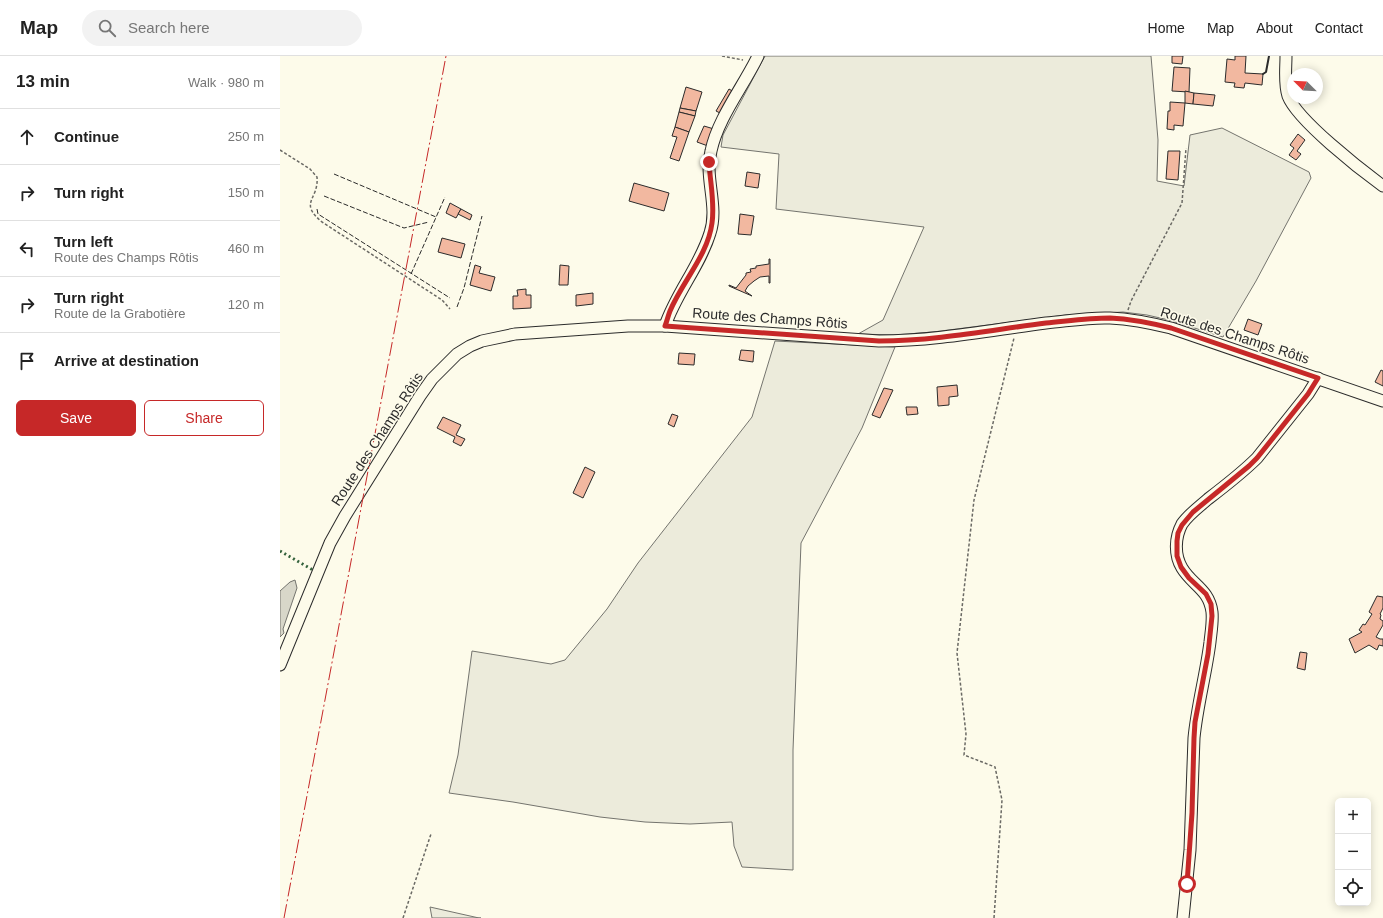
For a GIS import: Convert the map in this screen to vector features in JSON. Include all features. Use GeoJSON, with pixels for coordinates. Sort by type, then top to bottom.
{"type":"FeatureCollection","features":[{"type":"Feature","properties":{"kind":"street"},"geometry":{"type":"LineString","coordinates":[[1286,56],[1286,91],[1291,103],[1307,121],[1334,146],[1383,186]]}},
{"type":"Feature","properties":{"kind":"street"},"geometry":{"type":"LineString","coordinates":[[665,326],[670,311],[700,258],[710,233],[713,216],[710,173],[711,151],[721,124],[757,59]]}},
{"type":"Feature","properties":{"kind":"street","name":"Route des Champs Rôtis"},"geometry":{"type":"LineString","coordinates":[[280,665],[317,572],[330,543],[345,516],[432,379],[457,354],[482,340],[515,334],[628,326],[665,326],[879,341],[908,341],[1092,318],[1126,320],[1147,322],[1171,328],[1383,401]]}},
{"type":"Feature","properties":{"kind":"street"},"geometry":{"type":"LineString","coordinates":[[1183,918],[1190,850],[1194,733],[1208,654],[1212,616],[1211,604],[1206,594],[1189,578],[1179,562],[1176,549],[1178,533],[1182,525],[1193,512],[1257,458],[1308,394],[1318,378]]}},
{"type":"Feature","properties":{"kind":"path"},"geometry":{"type":"LineString","coordinates":[[722,56],[757,59]]}},
{"type":"Feature","properties":{"kind":"path"},"geometry":{"type":"LineString","coordinates":[[1126,320],[1131,301],[1182,203],[1186,148]]}},
{"type":"Feature","properties":{"kind":"path"},"geometry":{"type":"LineString","coordinates":[[280,150],[310,169],[316,177],[316,188],[310,205],[310,210],[313,215],[442,300],[450,309]]}},
{"type":"Feature","properties":{"kind":"path"},"geometry":{"type":"LineString","coordinates":[[994,918],[1002,800],[995,767],[964,754],[966,734],[957,653],[974,500],[1016,327]]}},
{"type":"Feature","properties":{"kind":"path"},"geometry":{"type":"LineString","coordinates":[[403,918],[431,834]]}},
{"type":"Feature","properties":{"kind":"shaded area"},"geometry":{"type":"Polygon","coordinates":[[[765,56],[1151,56],[1158,140],[1157,181],[1184,186],[1190,135],[1222,128],[1309,172],[1311,178],[1256,281],[1223,337],[1169,320],[1123,312],[1066,315],[933,332],[894,335],[858,334],[883,320],[924,227],[776,209],[779,154],[721,147],[723,135],[765,56]]]}},
{"type":"Feature","properties":{"kind":"shaded area"},"geometry":{"type":"Polygon","coordinates":[[[775,341],[895,347],[862,428],[801,543],[793,750],[793,870],[742,867],[734,846],[732,822],[690,824],[645,822],[600,817],[449,793],[458,755],[472,651],[551,664],[565,660],[607,609],[638,563],[752,417],[775,341]]]}},
{"type":"Feature","properties":{"kind":"shaded area"},"geometry":{"type":"Polygon","coordinates":[[[295,580],[297,588],[283,629],[284,633],[280,637],[280,591],[290,582],[295,580]]]}},
{"type":"Feature","properties":{"kind":"shaded area"},"geometry":{"type":"Polygon","coordinates":[[[430,907],[479,918],[432,918],[430,907]]]}},
{"type":"Feature","properties":{"kind":"building"},"geometry":{"type":"Polygon","coordinates":[[[1172,56],[1183,56],[1182,64],[1172,63],[1172,56]]]}},
{"type":"Feature","properties":{"kind":"building"},"geometry":{"type":"Polygon","coordinates":[[[1235,56],[1246,56],[1245,73],[1263,74],[1262,85],[1245,83],[1244,88],[1234,87],[1235,83],[1225,82],[1227,59],[1235,60],[1235,56]]]}},
{"type":"Feature","properties":{"kind":"building"},"geometry":{"type":"Polygon","coordinates":[[[1174,67],[1190,68],[1189,92],[1172,91],[1174,67]]]}},
{"type":"Feature","properties":{"kind":"building"},"geometry":{"type":"Polygon","coordinates":[[[686,87],[702,92],[696,111],[680,108],[686,87]]]}},
{"type":"Feature","properties":{"kind":"building"},"geometry":{"type":"Polygon","coordinates":[[[729,89],[734,92],[722,114],[716,111],[729,89]]]}},
{"type":"Feature","properties":{"kind":"building"},"geometry":{"type":"Polygon","coordinates":[[[1185,91],[1194,93],[1193,104],[1185,103],[1185,91]]]}},
{"type":"Feature","properties":{"kind":"building"},"geometry":{"type":"Polygon","coordinates":[[[1194,93],[1215,95],[1213,106],[1193,104],[1194,93]]]}},
{"type":"Feature","properties":{"kind":"building"},"geometry":{"type":"Polygon","coordinates":[[[1170,102],[1185,103],[1183,126],[1174,125],[1174,130],[1167,129],[1170,102]]]}},
{"type":"Feature","properties":{"kind":"building"},"geometry":{"type":"Polygon","coordinates":[[[680,108],[696,111],[695,116],[679,112],[680,108]]]}},
{"type":"Feature","properties":{"kind":"building"},"geometry":{"type":"Polygon","coordinates":[[[679,112],[695,116],[689,132],[675,127],[679,112]]]}},
{"type":"Feature","properties":{"kind":"building"},"geometry":{"type":"Polygon","coordinates":[[[704,126],[714,129],[708,146],[697,142],[704,126]]]}},
{"type":"Feature","properties":{"kind":"building"},"geometry":{"type":"Polygon","coordinates":[[[675,127],[689,132],[679,161],[670,158],[677,137],[672,136],[675,127]]]}},
{"type":"Feature","properties":{"kind":"building"},"geometry":{"type":"Polygon","coordinates":[[[1298,134],[1305,140],[1297,151],[1301,154],[1296,160],[1289,155],[1294,148],[1290,145],[1298,134]]]}},
{"type":"Feature","properties":{"kind":"building"},"geometry":{"type":"Polygon","coordinates":[[[1168,151],[1180,151],[1178,180],[1166,179],[1168,151]]]}},
{"type":"Feature","properties":{"kind":"building"},"geometry":{"type":"Polygon","coordinates":[[[747,172],[760,174],[758,188],[745,186],[747,172]]]}},
{"type":"Feature","properties":{"kind":"building"},"geometry":{"type":"Polygon","coordinates":[[[634,183],[669,193],[664,211],[629,201],[634,183]]]}},
{"type":"Feature","properties":{"kind":"building"},"geometry":{"type":"Polygon","coordinates":[[[450,203],[461,209],[456,218],[446,213],[450,203]]]}},
{"type":"Feature","properties":{"kind":"building"},"geometry":{"type":"Polygon","coordinates":[[[461,209],[472,215],[470,220],[458,214],[461,209]]]}},
{"type":"Feature","properties":{"kind":"building"},"geometry":{"type":"Polygon","coordinates":[[[740,214],[754,216],[751,235],[738,234],[740,214]]]}},
{"type":"Feature","properties":{"kind":"building"},"geometry":{"type":"Polygon","coordinates":[[[442,238],[465,244],[461,258],[438,252],[442,238]]]}},
{"type":"Feature","properties":{"kind":"building"},"geometry":{"type":"Polygon","coordinates":[[[769,259],[770,283],[769,276],[760,277],[754,281],[745,291],[752,296],[729,286],[736,288],[746,273],[751,272],[750,269],[756,268],[756,266],[769,264],[769,259]]]}},
{"type":"Feature","properties":{"kind":"building"},"geometry":{"type":"Polygon","coordinates":[[[475,265],[481,267],[479,273],[495,277],[491,291],[470,285],[475,265]]]}},
{"type":"Feature","properties":{"kind":"building"},"geometry":{"type":"Polygon","coordinates":[[[560,265],[569,266],[568,285],[559,285],[560,265]]]}},
{"type":"Feature","properties":{"kind":"building"},"geometry":{"type":"Polygon","coordinates":[[[526,289],[526,295],[531,295],[531,308],[513,309],[513,296],[518,296],[517,290],[526,289]]]}},
{"type":"Feature","properties":{"kind":"building"},"geometry":{"type":"Polygon","coordinates":[[[593,293],[593,304],[576,306],[576,295],[593,293]]]}},
{"type":"Feature","properties":{"kind":"building"},"geometry":{"type":"Polygon","coordinates":[[[1248,319],[1262,324],[1258,335],[1244,330],[1248,319]]]}},
{"type":"Feature","properties":{"kind":"building"},"geometry":{"type":"Polygon","coordinates":[[[741,350],[754,351],[753,362],[739,360],[741,350]]]}},
{"type":"Feature","properties":{"kind":"building"},"geometry":{"type":"Polygon","coordinates":[[[679,353],[695,354],[694,365],[678,364],[679,353]]]}},
{"type":"Feature","properties":{"kind":"building"},"geometry":{"type":"Polygon","coordinates":[[[1381,370],[1383,371],[1383,386],[1375,382],[1381,370]]]}},
{"type":"Feature","properties":{"kind":"building"},"geometry":{"type":"Polygon","coordinates":[[[957,385],[958,396],[949,397],[949,405],[938,406],[937,387],[957,385]]]}},
{"type":"Feature","properties":{"kind":"building"},"geometry":{"type":"Polygon","coordinates":[[[884,388],[893,390],[880,418],[872,415],[884,388]]]}},
{"type":"Feature","properties":{"kind":"building"},"geometry":{"type":"Polygon","coordinates":[[[906,407],[917,407],[918,414],[907,415],[906,407]]]}},
{"type":"Feature","properties":{"kind":"building"},"geometry":{"type":"Polygon","coordinates":[[[672,414],[678,416],[674,427],[668,424],[672,414]]]}},
{"type":"Feature","properties":{"kind":"building"},"geometry":{"type":"Polygon","coordinates":[[[443,417],[461,425],[456,435],[465,439],[461,446],[453,442],[455,437],[437,428],[443,417]]]}},
{"type":"Feature","properties":{"kind":"building"},"geometry":{"type":"Polygon","coordinates":[[[585,467],[595,472],[583,498],[573,493],[585,467]]]}},
{"type":"Feature","properties":{"kind":"building"},"geometry":{"type":"Polygon","coordinates":[[[1377,596],[1383,597],[1383,608],[1380,614],[1380,619],[1383,621],[1383,625],[1376,637],[1383,639],[1383,646],[1379,645],[1377,650],[1369,645],[1355,653],[1349,639],[1362,632],[1359,630],[1363,624],[1365,625],[1372,614],[1369,612],[1377,596]]]}},
{"type":"Feature","properties":{"kind":"building"},"geometry":{"type":"Polygon","coordinates":[[[1300,652],[1307,653],[1305,670],[1297,668],[1300,652]]]}},
{"type":"Feature","properties":{"kind":"hedge"},"geometry":{"type":"LineString","coordinates":[[280,551],[313,570]]}},
{"type":"Feature","properties":{"kind":"fence"},"geometry":{"type":"LineString","coordinates":[[334,174],[436,217]]}},
{"type":"Feature","properties":{"kind":"fence"},"geometry":{"type":"LineString","coordinates":[[324,196],[404,228],[429,222]]}},
{"type":"Feature","properties":{"kind":"fence"},"geometry":{"type":"LineString","coordinates":[[411,274],[445,197]]}},
{"type":"Feature","properties":{"kind":"fence"},"geometry":{"type":"LineString","coordinates":[[317,209],[318,214],[450,298]]}},
{"type":"Feature","properties":{"kind":"fence"},"geometry":{"type":"LineString","coordinates":[[457,307],[464,288],[482,216]]}},
{"type":"Feature","properties":{"kind":"wall"},"geometry":{"type":"LineString","coordinates":[[1263,74],[1266,72],[1269,56]]}},
{"type":"Feature","properties":{"kind":"power"},"geometry":{"type":"LineString","coordinates":[[284,918],[446,56]]}},
{"type":"Feature","properties":{"kind":"route"},"geometry":{"type":"LineString","coordinates":[[709,162],[713,208],[710,233],[700,258],[670,311],[665,326],[879,341],[908,341],[1092,318],[1110,318],[1147,322],[1171,328],[1318,378],[1308,394],[1257,458],[1193,512],[1182,525],[1178,533],[1176,549],[1181,567],[1189,578],[1206,594],[1212,609],[1208,654],[1195,722],[1192,813],[1187,884]]}}]}
